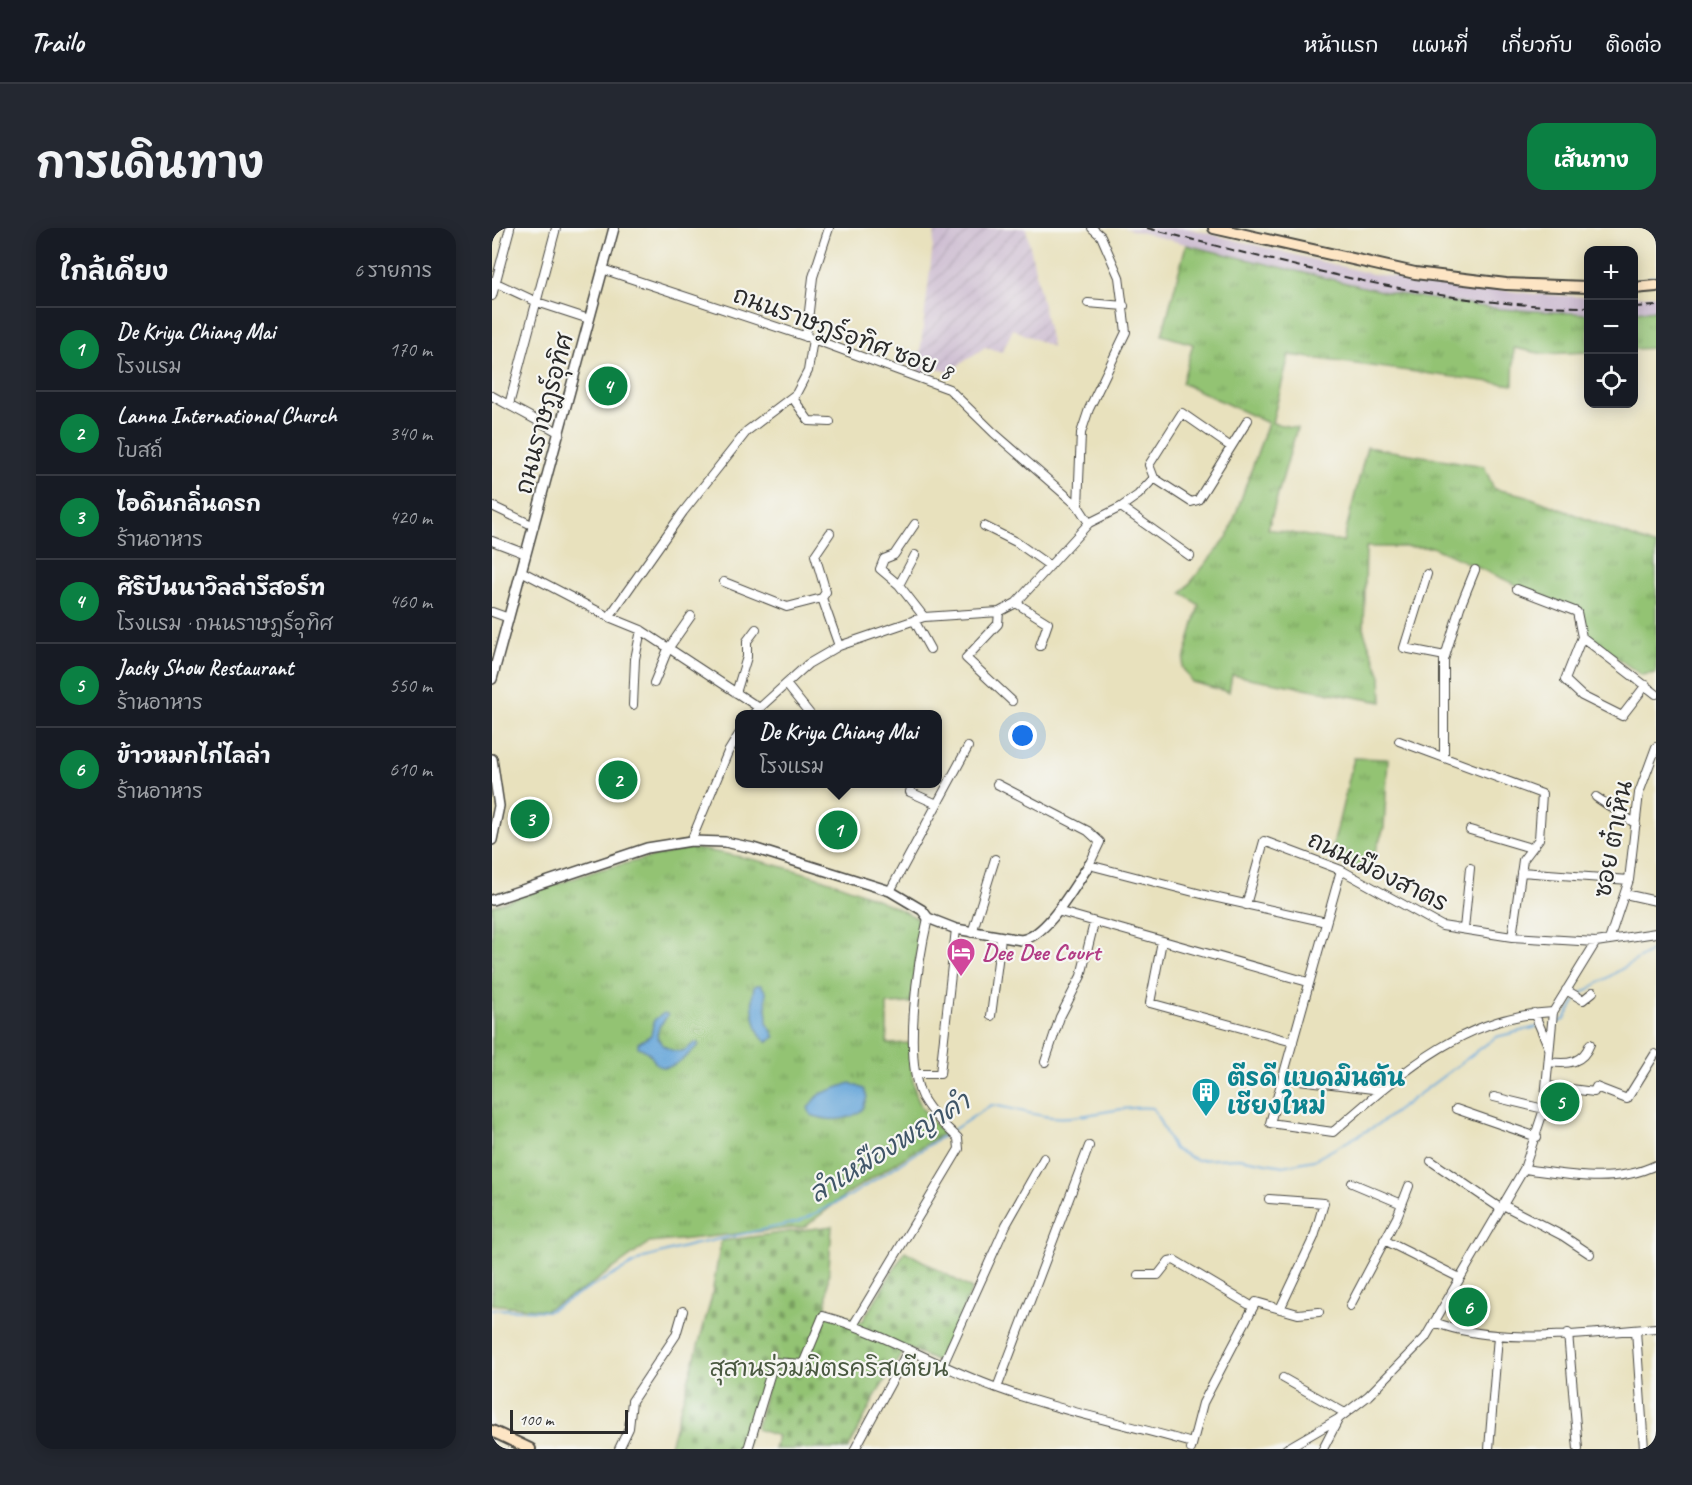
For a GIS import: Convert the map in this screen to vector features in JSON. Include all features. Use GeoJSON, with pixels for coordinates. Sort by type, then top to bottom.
{"type":"FeatureCollection","features":[{"type":"Feature","properties":{"kind":"main road"},"geometry":{"type":"LineString","coordinates":[[1214,228],[1415,273],[1506,284],[1584,287]]}},
{"type":"Feature","properties":{"kind":"main road"},"geometry":{"type":"LineString","coordinates":[[1638,288],[1656,286]]}},
{"type":"Feature","properties":{"kind":"main road"},"geometry":{"type":"LineString","coordinates":[[493,1434],[530,1449]]}},
{"type":"Feature","properties":{"kind":"street"},"geometry":{"type":"LineString","coordinates":[[492,296],[510,228]]}},
{"type":"Feature","properties":{"kind":"street"},"geometry":{"type":"LineString","coordinates":[[508,405],[556,228]]}},
{"type":"Feature","properties":{"kind":"street","name":"ถนนราษฎร์อุทิศ"},"geometry":{"type":"LineString","coordinates":[[492,679],[614,228]]}},
{"type":"Feature","properties":{"kind":"street"},"geometry":{"type":"LineString","coordinates":[[609,617],[683,512],[747,431],[792,397],[808,371],[813,277],[829,228]]}},
{"type":"Feature","properties":{"kind":"street"},"geometry":{"type":"LineString","coordinates":[[1078,506],[1081,433],[1089,409],[1123,343],[1126,332],[1119,277],[1101,236],[1092,228]]}},
{"type":"Feature","properties":{"kind":"street","name":"ถนนราษฎร์อุทิศ ซอย 8"},"geometry":{"type":"LineString","coordinates":[[602,269],[809,338],[950,389],[994,433],[1078,506],[1089,523]]}},
{"type":"Feature","properties":{"kind":"street"},"geometry":{"type":"LineString","coordinates":[[494,282],[537,302],[589,319]]}},
{"type":"Feature","properties":{"kind":"street"},"geometry":{"type":"LineString","coordinates":[[1088,303],[1124,306]]}},
{"type":"Feature","properties":{"kind":"street"},"geometry":{"type":"LineString","coordinates":[[492,396],[560,434]]}},
{"type":"Feature","properties":{"kind":"street"},"geometry":{"type":"LineString","coordinates":[[792,397],[809,421],[830,422]]}},
{"type":"Feature","properties":{"kind":"street"},"geometry":{"type":"LineString","coordinates":[[1231,447],[1182,413],[1149,465],[1154,478],[1191,502],[1198,500],[1248,420]]}},
{"type":"Feature","properties":{"kind":"street"},"geometry":{"type":"LineString","coordinates":[[756,710],[808,664],[839,646],[924,617],[999,612],[1016,603],[1089,523],[1121,507],[1154,478]]}},
{"type":"Feature","properties":{"kind":"street"},"geometry":{"type":"LineString","coordinates":[[492,506],[534,526]]}},
{"type":"Feature","properties":{"kind":"street"},"geometry":{"type":"LineString","coordinates":[[1121,507],[1190,556]]}},
{"type":"Feature","properties":{"kind":"street"},"geometry":{"type":"LineString","coordinates":[[915,524],[894,555],[884,559],[880,566],[881,570],[899,585],[924,617]]}},
{"type":"Feature","properties":{"kind":"street"},"geometry":{"type":"LineString","coordinates":[[984,526],[1016,543],[1050,566]]}},
{"type":"Feature","properties":{"kind":"street"},"geometry":{"type":"LineString","coordinates":[[724,582],[787,607],[822,598],[826,592],[815,555],[830,533]]}},
{"type":"Feature","properties":{"kind":"street"},"geometry":{"type":"LineString","coordinates":[[492,541],[526,554]]}},
{"type":"Feature","properties":{"kind":"street"},"geometry":{"type":"LineString","coordinates":[[899,585],[915,555]]}},
{"type":"Feature","properties":{"kind":"street"},"geometry":{"type":"LineString","coordinates":[[1444,756],[1446,656],[1460,608],[1475,570]]}},
{"type":"Feature","properties":{"kind":"street"},"geometry":{"type":"LineString","coordinates":[[521,571],[609,617],[641,630],[758,707]]}},
{"type":"Feature","properties":{"kind":"street"},"geometry":{"type":"LineString","coordinates":[[1427,574],[1404,648],[1446,656]]}},
{"type":"Feature","properties":{"kind":"street"},"geometry":{"type":"LineString","coordinates":[[1517,589],[1577,612],[1582,637],[1565,680],[1582,696],[1622,716],[1646,685]]}},
{"type":"Feature","properties":{"kind":"street"},"geometry":{"type":"LineString","coordinates":[[822,598],[839,646]]}},
{"type":"Feature","properties":{"kind":"street"},"geometry":{"type":"LineString","coordinates":[[1016,603],[1048,623],[1040,646]]}},
{"type":"Feature","properties":{"kind":"street"},"geometry":{"type":"LineString","coordinates":[[492,612],[508,618]]}},
{"type":"Feature","properties":{"kind":"street"},"geometry":{"type":"LineString","coordinates":[[999,612],[998,624],[966,658],[1012,701]]}},
{"type":"Feature","properties":{"kind":"street"},"geometry":{"type":"LineString","coordinates":[[654,682],[669,649],[691,616]]}},
{"type":"Feature","properties":{"kind":"street"},"geometry":{"type":"LineString","coordinates":[[914,620],[930,649]]}},
{"type":"Feature","properties":{"kind":"street"},"geometry":{"type":"LineString","coordinates":[[736,693],[747,657],[747,639],[756,628]]}},
{"type":"Feature","properties":{"kind":"street"},"geometry":{"type":"LineString","coordinates":[[633,705],[635,659],[641,630]]}},
{"type":"Feature","properties":{"kind":"street"},"geometry":{"type":"LineString","coordinates":[[1582,637],[1656,694]]}},
{"type":"Feature","properties":{"kind":"street"},"geometry":{"type":"LineString","coordinates":[[786,684],[807,710]]}},
{"type":"Feature","properties":{"kind":"street"},"geometry":{"type":"LineString","coordinates":[[1399,741],[1542,794],[1539,839],[1523,860],[1512,936]]}},
{"type":"Feature","properties":{"kind":"street"},"geometry":{"type":"LineString","coordinates":[[691,841],[735,745]]}},
{"type":"Feature","properties":{"kind":"street"},"geometry":{"type":"LineString","coordinates":[[890,891],[968,747]]}},
{"type":"Feature","properties":{"kind":"street","name":"ซอย ต๋าเหิน"},"geometry":{"type":"LineString","coordinates":[[1609,939],[1629,880],[1639,793],[1656,747]]}},
{"type":"Feature","properties":{"kind":"street"},"geometry":{"type":"LineString","coordinates":[[492,759],[499,806],[492,840]]}},
{"type":"Feature","properties":{"kind":"street"},"geometry":{"type":"LineString","coordinates":[[492,900],[647,848],[691,841],[725,842],[753,848],[890,891],[922,910],[927,918],[956,929],[1001,938],[1029,939],[1057,911],[1089,865],[1100,842],[1088,831],[997,784]]}},
{"type":"Feature","properties":{"kind":"street"},"geometry":{"type":"LineString","coordinates":[[911,788],[910,792],[937,804]]}},
{"type":"Feature","properties":{"kind":"street"},"geometry":{"type":"LineString","coordinates":[[1596,797],[1636,824]]}},
{"type":"Feature","properties":{"kind":"street"},"geometry":{"type":"LineString","coordinates":[[1470,830],[1531,848]]}},
{"type":"Feature","properties":{"kind":"street","name":"ถนนเมืองสาตร"},"geometry":{"type":"LineString","coordinates":[[1246,905],[1264,841],[1341,870],[1442,926],[1512,936],[1596,942],[1656,933]]}},
{"type":"Feature","properties":{"kind":"street"},"geometry":{"type":"LineString","coordinates":[[972,933],[995,860]]}},
{"type":"Feature","properties":{"kind":"street"},"geometry":{"type":"LineString","coordinates":[[1089,865],[1246,905],[1326,922]]}},
{"type":"Feature","properties":{"kind":"street"},"geometry":{"type":"LineString","coordinates":[[1464,929],[1470,868]]}},
{"type":"Feature","properties":{"kind":"street"},"geometry":{"type":"LineString","coordinates":[[1341,870],[1270,1123],[1333,1132],[1382,1090],[1454,1037],[1524,1013],[1552,1016]]}},
{"type":"Feature","properties":{"kind":"street"},"geometry":{"type":"LineString","coordinates":[[1521,872],[1629,880]]}},
{"type":"Feature","properties":{"kind":"street"},"geometry":{"type":"LineString","coordinates":[[1625,894],[1656,901]]}},
{"type":"Feature","properties":{"kind":"street"},"geometry":{"type":"LineString","coordinates":[[1057,911],[1308,982]]}},
{"type":"Feature","properties":{"kind":"street"},"geometry":{"type":"LineString","coordinates":[[854,1324],[959,1149],[958,1138],[928,1107],[921,1094],[916,1074],[914,1023],[918,971],[927,918]]}},
{"type":"Feature","properties":{"kind":"street"},"geometry":{"type":"LineString","coordinates":[[1045,1062],[1060,1017],[1081,976],[1094,922]]}},
{"type":"Feature","properties":{"kind":"street"},"geometry":{"type":"LineString","coordinates":[[916,1074],[940,1074],[956,929]]}},
{"type":"Feature","properties":{"kind":"street"},"geometry":{"type":"LineString","coordinates":[[991,1016],[1001,938]]}},
{"type":"Feature","properties":{"kind":"street"},"geometry":{"type":"LineString","coordinates":[[1162,941],[1150,1003],[1293,1042]]}},
{"type":"Feature","properties":{"kind":"street"},"geometry":{"type":"LineString","coordinates":[[1578,941],[1588,955]]}},
{"type":"Feature","properties":{"kind":"street"},"geometry":{"type":"LineString","coordinates":[[1546,1034],[1552,1016],[1566,990],[1596,942]]}},
{"type":"Feature","properties":{"kind":"street"},"geometry":{"type":"LineString","coordinates":[[1566,990],[1582,999],[1593,992]]}},
{"type":"Feature","properties":{"kind":"street"},"geometry":{"type":"LineString","coordinates":[[1286,1449],[1298,1447],[1342,1416],[1400,1366],[1425,1338],[1524,1169],[1537,1137],[1548,1086],[1550,1050],[1546,1034],[1538,1025],[1534,1013]]}},
{"type":"Feature","properties":{"kind":"street"},"geometry":{"type":"LineString","coordinates":[[1549,1062],[1561,1064],[1577,1061],[1584,1057],[1590,1044]]}},
{"type":"Feature","properties":{"kind":"street"},"geometry":{"type":"LineString","coordinates":[[1548,1086],[1594,1092],[1596,1087],[1627,1100],[1655,1054]]}},
{"type":"Feature","properties":{"kind":"street"},"geometry":{"type":"LineString","coordinates":[[1283,1078],[1382,1090]]}},
{"type":"Feature","properties":{"kind":"street"},"geometry":{"type":"LineString","coordinates":[[1494,1097],[1544,1109]]}},
{"type":"Feature","properties":{"kind":"street"},"geometry":{"type":"LineString","coordinates":[[1456,1109],[1537,1137]]}},
{"type":"Feature","properties":{"kind":"street"},"geometry":{"type":"LineString","coordinates":[[997,1388],[1089,1146]]}},
{"type":"Feature","properties":{"kind":"street"},"geometry":{"type":"LineString","coordinates":[[942,1367],[1006,1225],[1044,1158]]}},
{"type":"Feature","properties":{"kind":"street"},"geometry":{"type":"LineString","coordinates":[[1431,1161],[1501,1206],[1563,1236],[1590,1254]]}},
{"type":"Feature","properties":{"kind":"street"},"geometry":{"type":"LineString","coordinates":[[1524,1169],[1585,1177],[1630,1174],[1656,1165]]}},
{"type":"Feature","properties":{"kind":"street"},"geometry":{"type":"LineString","coordinates":[[1352,1184],[1402,1204]]}},
{"type":"Feature","properties":{"kind":"street"},"geometry":{"type":"LineString","coordinates":[[1350,1306],[1402,1204],[1409,1185]]}},
{"type":"Feature","properties":{"kind":"street"},"geometry":{"type":"LineString","coordinates":[[1269,1199],[1324,1203],[1314,1237],[1280,1309]]}},
{"type":"Feature","properties":{"kind":"street"},"geometry":{"type":"LineString","coordinates":[[1384,1240],[1460,1278]]}},
{"type":"Feature","properties":{"kind":"street"},"geometry":{"type":"LineString","coordinates":[[1138,1275],[1158,1275],[1168,1261],[1174,1260],[1254,1304],[1298,1314],[1319,1312]]}},
{"type":"Feature","properties":{"kind":"street"},"geometry":{"type":"LineString","coordinates":[[748,1449],[774,1362],[795,1366],[803,1364],[823,1316],[854,1324],[942,1367],[997,1388],[1191,1446],[1203,1403],[1254,1304]]}},
{"type":"Feature","properties":{"kind":"street"},"geometry":{"type":"LineString","coordinates":[[619,1449],[629,1428],[632,1401],[676,1335],[682,1311]]}},
{"type":"Feature","properties":{"kind":"street"},"geometry":{"type":"LineString","coordinates":[[1434,1322],[1459,1332],[1498,1336],[1656,1328]]}},
{"type":"Feature","properties":{"kind":"street"},"geometry":{"type":"LineString","coordinates":[[1636,1330],[1644,1449]]}},
{"type":"Feature","properties":{"kind":"street"},"geometry":{"type":"LineString","coordinates":[[1568,1334],[1578,1449]]}},
{"type":"Feature","properties":{"kind":"street"},"geometry":{"type":"LineString","coordinates":[[1489,1449],[1498,1336]]}},
{"type":"Feature","properties":{"kind":"street"},"geometry":{"type":"LineString","coordinates":[[855,1449],[908,1351]]}},
{"type":"Feature","properties":{"kind":"street"},"geometry":{"type":"LineString","coordinates":[[1283,1378],[1342,1416]]}},
{"type":"Feature","properties":{"kind":"street"},"geometry":{"type":"LineString","coordinates":[[1323,1449],[1342,1416]]}},
{"type":"Feature","properties":{"kind":"shaded area"},"geometry":{"type":"Polygon","coordinates":[[[935,228],[1026,228],[1052,347],[1013,329],[1002,352],[985,347],[949,372],[930,367],[917,378],[935,228]]]}},
{"type":"Feature","properties":{"kind":"shaded area"},"geometry":{"type":"Polygon","coordinates":[[[1124,228],[1187,228],[1372,274],[1536,294],[1584,297],[1584,316],[1426,303],[1300,274],[1124,228]]]}},
{"type":"Feature","properties":{"kind":"shaded area"},"geometry":{"type":"Polygon","coordinates":[[[1656,295],[1656,314],[1638,316],[1638,297],[1656,295]]]}},
{"type":"Feature","properties":{"kind":"green space"},"geometry":{"type":"Polygon","coordinates":[[[1186,245],[1385,292],[1499,309],[1584,314],[1584,352],[1544,354],[1514,348],[1513,385],[1289,355],[1272,423],[1297,428],[1268,529],[1343,542],[1367,447],[1484,466],[1494,489],[1524,495],[1656,546],[1656,673],[1641,675],[1585,634],[1582,614],[1432,547],[1366,547],[1364,632],[1381,676],[1382,702],[1232,675],[1229,692],[1192,682],[1182,667],[1199,605],[1182,593],[1228,536],[1268,423],[1182,383],[1193,344],[1162,335],[1186,245]]]}},
{"type":"Feature","properties":{"kind":"green space"},"geometry":{"type":"Polygon","coordinates":[[[1656,310],[1656,348],[1638,349],[1638,312],[1656,310]]]}},
{"type":"Feature","properties":{"kind":"green space"},"geometry":{"type":"Polygon","coordinates":[[[1354,758],[1388,759],[1384,828],[1367,874],[1330,858],[1354,758]]]}},
{"type":"Feature","properties":{"kind":"green space"},"geometry":{"type":"Polygon","coordinates":[[[690,848],[777,865],[863,893],[917,918],[919,935],[911,1003],[887,1004],[887,1044],[910,1043],[915,1092],[925,1112],[944,1133],[848,1193],[805,1227],[649,1243],[586,1288],[545,1310],[492,1304],[492,906],[599,870],[690,848]]]}},
{"type":"Feature","properties":{"kind":"green space","name":"สุสานร่วมมิตรคริสเตียน"},"geometry":{"type":"Polygon","coordinates":[[[832,1226],[826,1309],[862,1322],[905,1251],[972,1289],[940,1363],[906,1347],[877,1393],[848,1449],[774,1449],[778,1436],[756,1429],[776,1355],[773,1354],[745,1449],[669,1449],[711,1300],[721,1241],[832,1226]]]}},
{"type":"Feature","properties":{"kind":"water"},"geometry":{"type":"Polygon","coordinates":[[[757,985],[761,985],[766,992],[767,1023],[775,1037],[767,1042],[759,1032],[754,1017],[753,993],[757,985]]]}},
{"type":"Feature","properties":{"kind":"water"},"geometry":{"type":"Polygon","coordinates":[[[664,1013],[668,1015],[659,1027],[657,1035],[664,1045],[672,1050],[680,1051],[697,1042],[699,1045],[672,1066],[666,1067],[660,1066],[644,1049],[638,1047],[638,1043],[651,1035],[654,1020],[664,1013]]]}},
{"type":"Feature","properties":{"kind":"water"},"geometry":{"type":"Polygon","coordinates":[[[850,1083],[864,1089],[867,1097],[862,1110],[850,1117],[837,1119],[811,1115],[808,1108],[820,1094],[850,1083]]]}},
{"type":"Feature","properties":{"kind":"waterway"},"geometry":{"type":"LineString","coordinates":[[1650,277],[1656,277]]}},
{"type":"Feature","properties":{"kind":"waterway","name":"ลำเหมืองพญาคำ"},"geometry":{"type":"LineString","coordinates":[[1579,995],[1656,948]]}},
{"type":"Feature","properties":{"kind":"waterway","name":"ลำเหมืองพญาคำ"},"geometry":{"type":"LineString","coordinates":[[1555,1023],[1564,1020],[1576,1000]]}},
{"type":"Feature","properties":{"kind":"waterway","name":"ลำเหมืองพญาคำ"},"geometry":{"type":"LineString","coordinates":[[953,1130],[991,1105],[1051,1117],[1153,1108],[1174,1149],[1196,1160],[1239,1158],[1283,1166],[1314,1160],[1379,1124],[1496,1037],[1537,1027]]}},
{"type":"Feature","properties":{"kind":"waterway","name":"ลำเหมืองพญาคำ"},"geometry":{"type":"LineString","coordinates":[[492,1309],[548,1311],[644,1258],[798,1222],[848,1197],[948,1133]]}},
{"type":"Feature","properties":{"kind":"railway"},"geometry":{"type":"LineString","coordinates":[[1147,228],[1310,269],[1420,292],[1476,300],[1584,307]]}},
{"type":"Feature","properties":{"kind":"railway"},"geometry":{"type":"LineString","coordinates":[[1638,307],[1656,306]]}},
{"type":"Feature","properties":{"kind":"place","name":"ศิริปันนาวิลล่ารีสอร์ท"},"geometry":{"type":"Point","coordinates":[608,386]}},
{"type":"Feature","properties":{"kind":"place","name":"Lanna International Church"},"geometry":{"type":"Point","coordinates":[618,780]}},
{"type":"Feature","properties":{"kind":"place","name":"ไอดินกลิ่นครก"},"geometry":{"type":"Point","coordinates":[530,819]}},
{"type":"Feature","properties":{"kind":"place","name":"De Kriya Chiang Mai"},"geometry":{"type":"Point","coordinates":[838,830]}},
{"type":"Feature","properties":{"kind":"place","name":"Dee Dee Court"},"geometry":{"type":"Point","coordinates":[961,978]}},
{"type":"Feature","properties":{"kind":"place","name":"Jacky Show Restaurant"},"geometry":{"type":"Point","coordinates":[1560,1102]}},
{"type":"Feature","properties":{"kind":"place","name":"ตีรดี แบดมินตัน เชียงใหม่"},"geometry":{"type":"Point","coordinates":[1206,1118]}},
{"type":"Feature","properties":{"kind":"place","name":"ข้าวหมกไก่ไลล่า"},"geometry":{"type":"Point","coordinates":[1468,1307]}}]}
